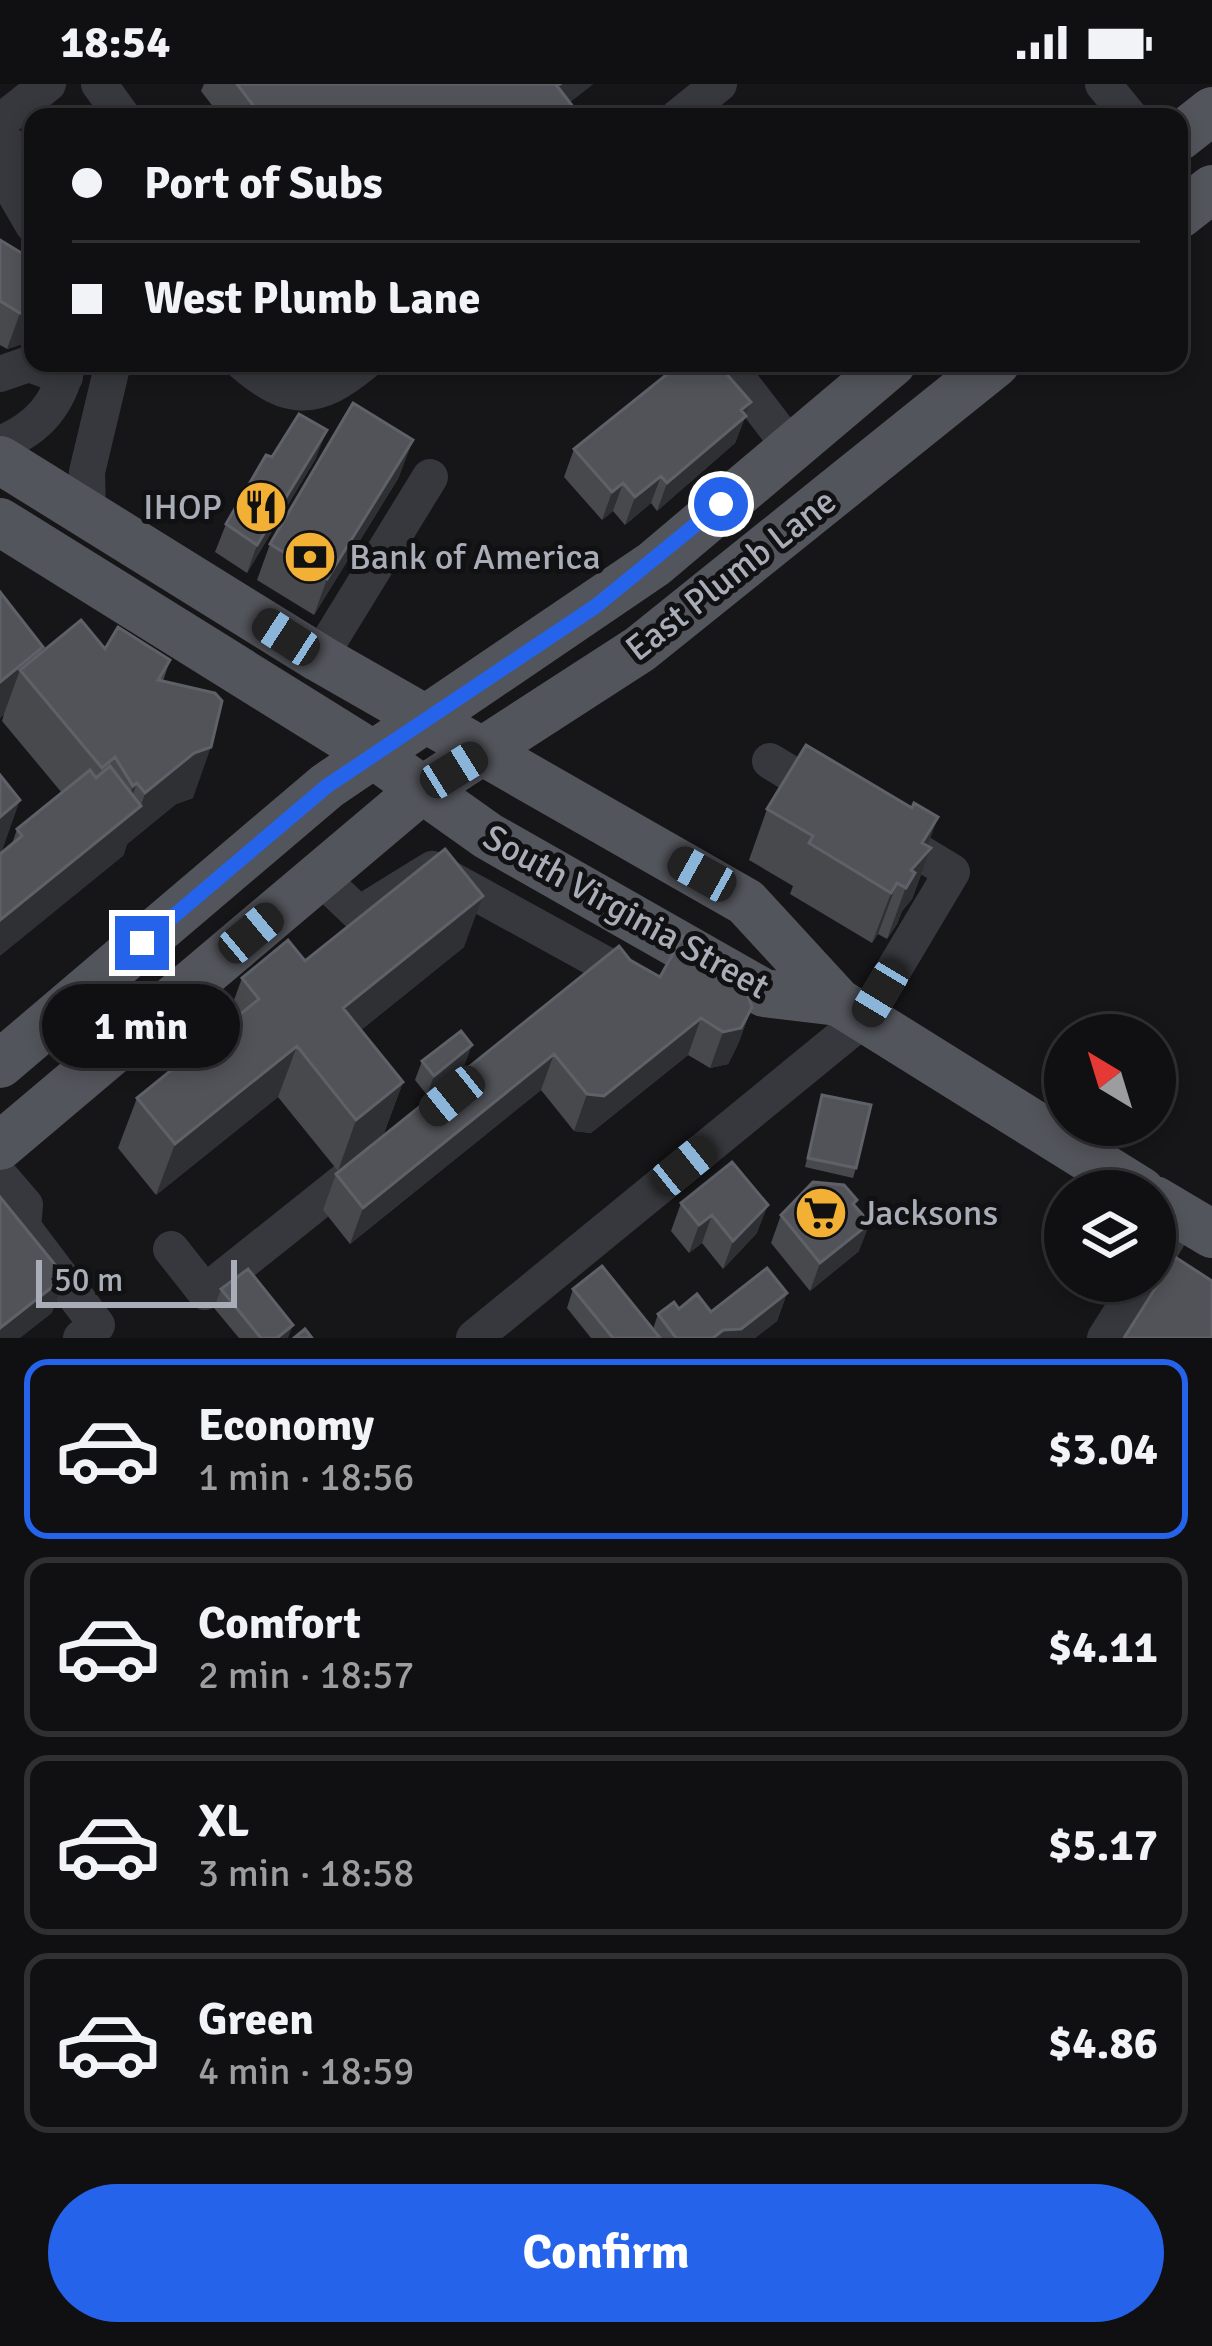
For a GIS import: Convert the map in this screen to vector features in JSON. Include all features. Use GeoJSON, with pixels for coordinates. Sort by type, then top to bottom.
{"type":"FeatureCollection","features":[{"type":"Feature","properties":{"kind":"main road"},"geometry":{"type":"LineString","coordinates":[[1188,129],[1212,111]]}},
{"type":"Feature","properties":{"kind":"main road","name":"East Plumb Lane"},"geometry":{"type":"LineString","coordinates":[[0,1064],[399,736],[654,564],[881,372]]}},
{"type":"Feature","properties":{"kind":"main road","name":"East Plumb Lane"},"geometry":{"type":"LineString","coordinates":[[0,1146],[452,771],[657,637],[985,372]]}},
{"type":"Feature","properties":{"kind":"main road","name":"South Virginia Street"},"geometry":{"type":"LineString","coordinates":[[0,460],[319,658],[399,736],[452,771],[746,902],[852,1010],[1105,1170]]}},
{"type":"Feature","properties":{"kind":"main road","name":"South Virginia Street"},"geometry":{"type":"LineString","coordinates":[[0,522],[399,736],[452,771],[657,932],[764,993],[852,1010]]}},
{"type":"Feature","properties":{"kind":"street"},"geometry":{"type":"LineString","coordinates":[[0,122],[48,84]]}},
{"type":"Feature","properties":{"kind":"street"},"geometry":{"type":"LineString","coordinates":[[99,84],[117,108]]}},
{"type":"Feature","properties":{"kind":"street"},"geometry":{"type":"LineString","coordinates":[[688,108],[719,84]]}},
{"type":"Feature","properties":{"kind":"street"},"geometry":{"type":"LineString","coordinates":[[1103,84],[1123,108]]}},
{"type":"Feature","properties":{"kind":"street"},"geometry":{"type":"LineString","coordinates":[[0,138],[24,156]]}},
{"type":"Feature","properties":{"kind":"street"},"geometry":{"type":"LineString","coordinates":[[0,168],[24,209]]}},
{"type":"Feature","properties":{"kind":"street"},"geometry":{"type":"LineString","coordinates":[[0,444],[45,416],[65,372]]}},
{"type":"Feature","properties":{"kind":"street"},"geometry":{"type":"LineString","coordinates":[[88,513],[87,472],[111,372]]}},
{"type":"Feature","properties":{"kind":"street"},"geometry":{"type":"LineString","coordinates":[[222,372],[257,400]]}},
{"type":"Feature","properties":{"kind":"street"},"geometry":{"type":"LineString","coordinates":[[253,372],[269,386],[302,393],[334,386],[351,372]]}},
{"type":"Feature","properties":{"kind":"street"},"geometry":{"type":"LineString","coordinates":[[733,372],[789,445]]}},
{"type":"Feature","properties":{"kind":"street"},"geometry":{"type":"LineString","coordinates":[[319,658],[390,516],[430,477]]}},
{"type":"Feature","properties":{"kind":"street"},"geometry":{"type":"LineString","coordinates":[[474,1338],[852,1010],[952,872],[770,761]]}},
{"type":"Feature","properties":{"kind":"street"},"geometry":{"type":"LineString","coordinates":[[320,876],[359,914],[432,869],[612,968]]}},
{"type":"Feature","properties":{"kind":"street"},"geometry":{"type":"LineString","coordinates":[[577,996],[657,932]]}},
{"type":"Feature","properties":{"kind":"street"},"geometry":{"type":"LineString","coordinates":[[171,1249],[205,1292],[402,1135]]}},
{"type":"Feature","properties":{"kind":"street"},"geometry":{"type":"LineString","coordinates":[[0,1176],[25,1205],[23,1227],[99,1334]]}},
{"type":"Feature","properties":{"kind":"street"},"geometry":{"type":"LineString","coordinates":[[1077,1338],[1099,1302]]}},
{"type":"Feature","properties":{"kind":"street"},"geometry":{"type":"LineString","coordinates":[[1105,1338],[1128,1302]]}},
{"type":"Feature","properties":{"kind":"building"},"geometry":{"type":"Polygon","coordinates":[[[237,84],[560,84],[574,108],[255,108],[237,84]]]}},
{"type":"Feature","properties":{"kind":"building"},"geometry":{"type":"Polygon","coordinates":[[[0,240],[24,255],[24,312],[0,301],[0,240]]]}},
{"type":"Feature","properties":{"kind":"building"},"geometry":{"type":"Polygon","coordinates":[[[670,372],[725,372],[751,402],[741,410],[746,416],[667,483],[661,476],[635,497],[623,483],[612,492],[574,449],[670,372]]]}},
{"type":"Feature","properties":{"kind":"building"},"geometry":{"type":"Polygon","coordinates":[[[353,403],[413,440],[327,579],[270,544],[353,403]]]}},
{"type":"Feature","properties":{"kind":"building"},"geometry":{"type":"Polygon","coordinates":[[[299,414],[327,430],[257,545],[226,524],[266,455],[272,457],[299,414]]]}},
{"type":"Feature","properties":{"kind":"building"},"geometry":{"type":"Polygon","coordinates":[[[0,592],[43,647],[0,682],[0,592]]]}},
{"type":"Feature","properties":{"kind":"building"},"geometry":{"type":"Polygon","coordinates":[[[81,620],[105,649],[118,627],[170,660],[158,680],[215,693],[222,701],[211,747],[194,753],[145,793],[137,783],[133,786],[115,757],[102,768],[20,670],[81,620]]]}},
{"type":"Feature","properties":{"kind":"building"},"geometry":{"type":"Polygon","coordinates":[[[806,745],[912,808],[914,803],[938,817],[922,843],[931,848],[911,870],[915,873],[906,888],[897,883],[891,893],[809,843],[813,836],[767,809],[806,745]]]}},
{"type":"Feature","properties":{"kind":"building"},"geometry":{"type":"Polygon","coordinates":[[[110,766],[141,806],[0,920],[0,854],[22,836],[17,829],[90,770],[96,778],[110,766]]]}},
{"type":"Feature","properties":{"kind":"building"},"geometry":{"type":"Polygon","coordinates":[[[0,775],[20,800],[0,817],[0,775]]]}},
{"type":"Feature","properties":{"kind":"building"},"geometry":{"type":"Polygon","coordinates":[[[445,849],[483,896],[343,1008],[403,1082],[356,1120],[297,1046],[175,1144],[137,1098],[259,999],[242,978],[288,940],[305,961],[445,849]]]}},
{"type":"Feature","properties":{"kind":"building"},"geometry":{"type":"Polygon","coordinates":[[[683,936],[732,967],[724,978],[747,993],[752,1007],[741,1028],[723,1032],[701,1018],[604,1096],[587,1094],[554,1054],[363,1208],[336,1174],[619,946],[630,960],[660,977],[683,936]]]}},
{"type":"Feature","properties":{"kind":"building"},"geometry":{"type":"Polygon","coordinates":[[[461,1031],[472,1045],[434,1076],[422,1061],[461,1031]]]}},
{"type":"Feature","properties":{"kind":"building"},"geometry":{"type":"Polygon","coordinates":[[[822,1095],[871,1105],[856,1168],[808,1158],[822,1095]]]}},
{"type":"Feature","properties":{"kind":"building"},"geometry":{"type":"Polygon","coordinates":[[[732,1162],[768,1205],[733,1241],[712,1215],[699,1225],[681,1203],[732,1162]]]}},
{"type":"Feature","properties":{"kind":"building"},"geometry":{"type":"Polygon","coordinates":[[[813,1182],[844,1185],[870,1223],[820,1263],[781,1215],[813,1182]]]}},
{"type":"Feature","properties":{"kind":"building"},"geometry":{"type":"Polygon","coordinates":[[[0,1197],[65,1277],[0,1328],[0,1197]]]}},
{"type":"Feature","properties":{"kind":"building"},"geometry":{"type":"Polygon","coordinates":[[[1176,1258],[1212,1281],[1212,1338],[1124,1338],[1147,1302],[1176,1302],[1176,1258]]]}},
{"type":"Feature","properties":{"kind":"building"},"geometry":{"type":"Polygon","coordinates":[[[602,1266],[660,1338],[613,1338],[573,1289],[602,1266]]]}},
{"type":"Feature","properties":{"kind":"building"},"geometry":{"type":"Polygon","coordinates":[[[767,1268],[787,1293],[741,1329],[723,1330],[713,1338],[676,1338],[658,1314],[674,1302],[679,1309],[697,1294],[711,1312],[767,1268]]]}},
{"type":"Feature","properties":{"kind":"building"},"geometry":{"type":"Polygon","coordinates":[[[248,1269],[293,1325],[277,1338],[261,1338],[221,1289],[248,1269]]]}},
{"type":"Feature","properties":{"kind":"place","name":"IHOP"},"geometry":{"type":"Point","coordinates":[261,507]}},
{"type":"Feature","properties":{"kind":"place","name":"Bank of America"},"geometry":{"type":"Point","coordinates":[310,557]}},
{"type":"Feature","properties":{"kind":"place","name":"Jacksons"},"geometry":{"type":"Point","coordinates":[821,1213]}},
{"type":"Feature","properties":{"kind":"route"},"geometry":{"type":"LineString","coordinates":[[142,943],[327,786],[596,606],[654,564],[721,504]]}}]}
